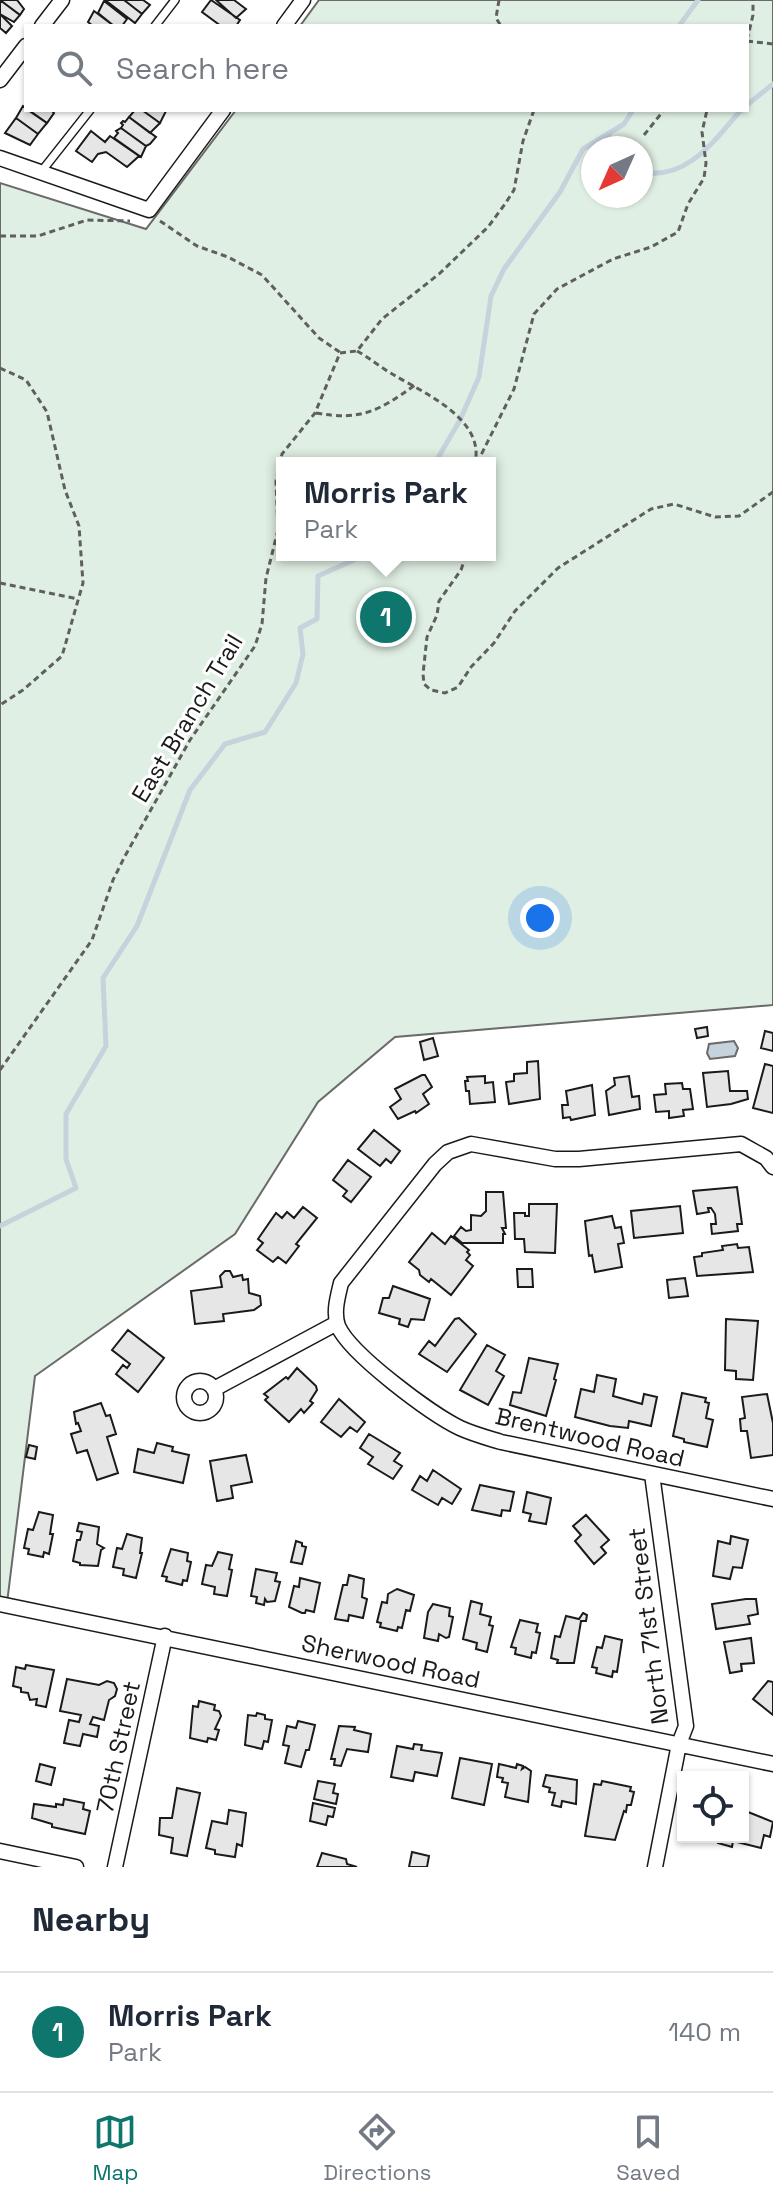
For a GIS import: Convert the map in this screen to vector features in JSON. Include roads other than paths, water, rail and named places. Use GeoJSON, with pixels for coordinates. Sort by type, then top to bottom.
{"type":"FeatureCollection","features":[{"type":"Feature","properties":{"kind":"street"},"geometry":{"type":"LineString","coordinates":[[44,24],[62,0]]}},
{"type":"Feature","properties":{"kind":"street"},"geometry":{"type":"LineString","coordinates":[[285,24],[303,0]]}},
{"type":"Feature","properties":{"kind":"street"},"geometry":{"type":"LineString","coordinates":[[0,80],[24,49]]}},
{"type":"Feature","properties":{"kind":"street"},"geometry":{"type":"LineString","coordinates":[[0,158],[153,215],[222,112]]}},
{"type":"Feature","properties":{"kind":"street"},"geometry":{"type":"LineString","coordinates":[[214,1389],[337,1323],[336,1305],[341,1283],[435,1164],[448,1152],[471,1144],[555,1159],[579,1159],[741,1144],[766,1158],[773,1167]]}},
{"type":"Feature","properties":{"kind":"street","name":"Brentwood Road"},"geometry":{"type":"LineString","coordinates":[[337,1323],[349,1345],[427,1407],[461,1428],[501,1442],[773,1499]]}},
{"type":"Feature","properties":{"kind":"street","name":"North 71st Street"},"geometry":{"type":"LineString","coordinates":[[652,1474],[686,1726],[679,1744],[655,1867]]}},
{"type":"Feature","properties":{"kind":"street","name":"Sherwood Road"},"geometry":{"type":"LineString","coordinates":[[0,1604],[773,1764]]}},
{"type":"Feature","properties":{"kind":"street","name":"70th Street"},"geometry":{"type":"LineString","coordinates":[[115,1867],[165,1636]]}},
{"type":"Feature","properties":{"kind":"street"},"geometry":{"type":"LineString","coordinates":[[0,1851],[76,1867]]}},
{"type":"Feature","properties":{"kind":"lane"},"geometry":{"type":"LineString","coordinates":[[157,24],[175,0]]}},
{"type":"Feature","properties":{"kind":"lane"},"geometry":{"type":"LineString","coordinates":[[41,172],[88,112]]}},
{"type":"Feature","properties":{"kind":"waterway"},"geometry":{"type":"LineString","coordinates":[[680,24],[698,0]]}},
{"type":"Feature","properties":{"kind":"waterway"},"geometry":{"type":"LineString","coordinates":[[749,103],[773,84]]}},
{"type":"Feature","properties":{"kind":"waterway"},"geometry":{"type":"LineString","coordinates":[[438,457],[460,420],[479,377],[491,296],[504,269],[560,192],[583,149],[624,124],[632,112]]}},
{"type":"Feature","properties":{"kind":"waterway"},"geometry":{"type":"LineString","coordinates":[[653,173],[686,165],[710,146],[739,112]]}},
{"type":"Feature","properties":{"kind":"waterway"},"geometry":{"type":"LineString","coordinates":[[0,1226],[76,1188],[66,1159],[66,1114],[106,1046],[103,978],[137,926],[190,790],[225,744],[265,732],[296,683],[303,654],[300,628],[317,619],[318,576],[352,561]]}},
{"type":"Feature","properties":{"kind":"place","name":"Morris Park"},"geometry":{"type":"Point","coordinates":[386,617]}}]}
